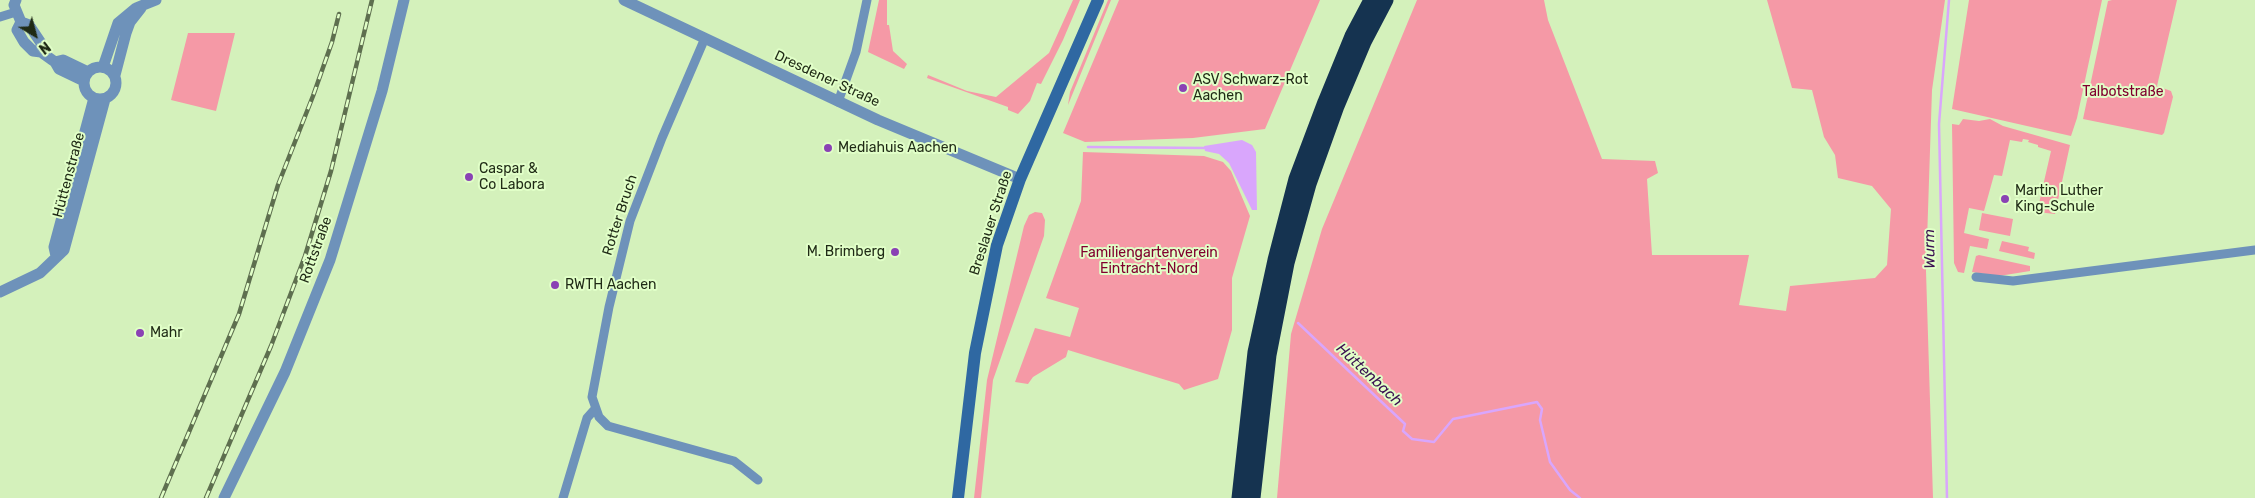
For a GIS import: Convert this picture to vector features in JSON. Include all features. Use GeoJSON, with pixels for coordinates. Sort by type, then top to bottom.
{"type":"FeatureCollection","features":[{"type":"Feature","properties":{"kind":"highway"},"geometry":{"type":"LineString","coordinates":[[1239,498],[1256,352],[1277,251],[1296,179],[1324,102],[1352,36],[1371,0]]}},
{"type":"Feature","properties":{"kind":"highway"},"geometry":{"type":"LineString","coordinates":[[1253,498],[1269,356],[1287,263],[1309,184],[1337,106],[1364,42],[1386,0]]}},
{"type":"Feature","properties":{"kind":"main road","name":"Breslauer Straße"},"geometry":{"type":"LineString","coordinates":[[958,498],[975,353],[997,245],[1020,179],[1098,0]]}},
{"type":"Feature","properties":{"kind":"street","name":"Rottstraße"},"geometry":{"type":"LineString","coordinates":[[224,498],[285,372],[330,260],[395,44],[404,0]]}},
{"type":"Feature","properties":{"kind":"street","name":"Dresdener Straße"},"geometry":{"type":"LineString","coordinates":[[624,0],[838,102],[1020,179]]}},
{"type":"Feature","properties":{"kind":"street"},"geometry":{"type":"LineString","coordinates":[[838,102],[856,52],[867,0]]}},
{"type":"Feature","properties":{"kind":"street"},"geometry":{"type":"LineString","coordinates":[[103,67],[118,23],[125,15],[151,2]]}},
{"type":"Feature","properties":{"kind":"street"},"geometry":{"type":"LineString","coordinates":[[86,76],[86,91],[99,98],[114,91],[116,86],[114,75],[130,22],[151,2]]}},
{"type":"Feature","properties":{"kind":"street"},"geometry":{"type":"LineString","coordinates":[[0,17],[15,8],[41,43],[42,52],[55,62],[59,69],[86,76]]}},
{"type":"Feature","properties":{"kind":"street","name":"Rotter Bruch"},"geometry":{"type":"LineString","coordinates":[[595,409],[592,397],[595,376],[609,307],[630,221],[662,138],[705,38]]}},
{"type":"Feature","properties":{"kind":"street"},"geometry":{"type":"LineString","coordinates":[[86,76],[98,67],[108,68],[114,75]]}},
{"type":"Feature","properties":{"kind":"street","name":"Hüttenstraße"},"geometry":{"type":"LineString","coordinates":[[0,292],[40,273],[64,250],[99,98]]}},
{"type":"Feature","properties":{"kind":"street"},"geometry":{"type":"LineString","coordinates":[[1976,277],[2013,281],[2255,250]]}},
{"type":"Feature","properties":{"kind":"street"},"geometry":{"type":"LineString","coordinates":[[563,498],[587,418],[595,409],[599,417],[608,426],[734,461],[758,480]]}},
{"type":"Feature","properties":{"kind":"green space"},"geometry":{"type":"Polygon","coordinates":[[[879,0],[887,0],[887,25],[889,25],[893,51],[907,64],[904,69],[868,52],[879,0]]]}},
{"type":"Feature","properties":{"kind":"green space"},"geometry":{"type":"Polygon","coordinates":[[[1073,0],[1080,0],[1063,40],[1041,84],[1037,83],[1030,101],[1018,114],[1008,110],[1008,107],[927,78],[928,75],[967,91],[996,97],[1049,53],[1073,0]]]}},
{"type":"Feature","properties":{"kind":"green space"},"geometry":{"type":"Polygon","coordinates":[[[1108,0],[1111,0],[1068,105],[1070,92],[1108,0]]]}},
{"type":"Feature","properties":{"kind":"green space","name":"ASV Schwarz-Rot Aachen"},"geometry":{"type":"Polygon","coordinates":[[[1119,0],[1320,0],[1265,129],[1193,138],[1085,142],[1063,133],[1119,0]]]}},
{"type":"Feature","properties":{"kind":"green space"},"geometry":{"type":"Polygon","coordinates":[[[1417,0],[1544,0],[1548,20],[1602,159],[1655,161],[1658,173],[1647,179],[1652,255],[1749,255],[1739,305],[1786,311],[1790,286],[1875,278],[1887,265],[1891,209],[1872,186],[1838,178],[1835,155],[1824,137],[1812,90],[1792,88],[1767,0],[1945,0],[1932,90],[1926,271],[1933,498],[1277,498],[1291,334],[1322,229],[1417,0]]]}},
{"type":"Feature","properties":{"kind":"green space"},"geometry":{"type":"Polygon","coordinates":[[[1969,0],[2102,0],[2077,118],[2071,136],[1952,109],[1969,0]]]}},
{"type":"Feature","properties":{"kind":"green space","name":"Talbotstraße"},"geometry":{"type":"Polygon","coordinates":[[[2177,0],[2157,86],[2171,91],[2173,97],[2162,135],[2083,119],[2108,1],[2177,0]]]}},
{"type":"Feature","properties":{"kind":"green space"},"geometry":{"type":"Polygon","coordinates":[[[188,33],[235,33],[216,111],[171,100],[188,33]]]}},
{"type":"Feature","properties":{"kind":"green space"},"geometry":{"type":"Polygon","coordinates":[[[1963,119],[1979,121],[1990,119],[2003,126],[2070,145],[2055,214],[2037,212],[2051,151],[2028,142],[2029,140],[2023,139],[2022,142],[2010,140],[2002,176],[1994,175],[1984,211],[1969,208],[1964,233],[1989,239],[1987,249],[1970,246],[1964,273],[1958,272],[1954,263],[1952,124],[1959,125],[1963,119]]]}},
{"type":"Feature","properties":{"kind":"green space","name":"Familiengartenverein Eintracht-Nord"},"geometry":{"type":"Polygon","coordinates":[[[1083,152],[1204,156],[1223,162],[1231,171],[1250,216],[1232,278],[1232,330],[1218,379],[1184,390],[1179,384],[1068,350],[1066,357],[1033,377],[1028,384],[1015,382],[1035,328],[1070,337],[1079,308],[1046,298],[1081,201],[1083,152]]]}},
{"type":"Feature","properties":{"kind":"green space"},"geometry":{"type":"Polygon","coordinates":[[[1035,212],[1042,213],[1045,220],[1044,236],[993,380],[981,498],[974,498],[987,380],[1024,226],[1029,215],[1035,212]]]}},
{"type":"Feature","properties":{"kind":"green space"},"geometry":{"type":"Polygon","coordinates":[[[1982,213],[2013,219],[2010,236],[1979,230],[1982,213]]]}},
{"type":"Feature","properties":{"kind":"green space"},"geometry":{"type":"Polygon","coordinates":[[[2002,241],[2029,247],[2028,251],[2035,253],[2034,259],[1999,251],[2002,241]]]}},
{"type":"Feature","properties":{"kind":"green space"},"geometry":{"type":"Polygon","coordinates":[[[1979,255],[2030,266],[2030,271],[1999,276],[1972,272],[1976,256],[1979,255]]]}},
{"type":"Feature","properties":{"kind":"shaded area"},"geometry":{"type":"Polygon","coordinates":[[[1242,140],[1252,145],[1256,152],[1257,210],[1252,210],[1229,163],[1219,154],[1205,151],[1204,146],[1242,140]]]}},
{"type":"Feature","properties":{"kind":"waterway","name":"Wurm"},"geometry":{"type":"LineString","coordinates":[[1947,498],[1939,124],[1949,0]]}},
{"type":"Feature","properties":{"kind":"waterway","name":"Hüttenbach"},"geometry":{"type":"LineString","coordinates":[[1088,147],[1206,148]]}},
{"type":"Feature","properties":{"kind":"waterway","name":"Hüttenbach"},"geometry":{"type":"LineString","coordinates":[[1298,323],[1405,424],[1403,431],[1412,439],[1434,442],[1453,419],[1537,402],[1542,409],[1540,420],[1550,462],[1570,490],[1580,498]]}},
{"type":"Feature","properties":{"kind":"railway"},"geometry":{"type":"LineString","coordinates":[[206,498],[271,346],[305,256],[331,171],[372,0]]}},
{"type":"Feature","properties":{"kind":"railway"},"geometry":{"type":"LineString","coordinates":[[161,498],[239,314],[278,185],[313,96],[332,42],[339,14]]}},
{"type":"Feature","properties":{"kind":"place","name":"ASV Schwarz-Rot Aachen"},"geometry":{"type":"Point","coordinates":[1183,88]}},
{"type":"Feature","properties":{"kind":"place","name":"Mediahuis Aachen"},"geometry":{"type":"Point","coordinates":[828,148]}},
{"type":"Feature","properties":{"kind":"place","name":"Caspar & Co Labora"},"geometry":{"type":"Point","coordinates":[469,177]}},
{"type":"Feature","properties":{"kind":"place","name":"Martin Luther King-Schule"},"geometry":{"type":"Point","coordinates":[2005,199]}},
{"type":"Feature","properties":{"kind":"place","name":"M. Brimberg"},"geometry":{"type":"Point","coordinates":[895,252]}},
{"type":"Feature","properties":{"kind":"place","name":"RWTH Aachen"},"geometry":{"type":"Point","coordinates":[555,285]}},
{"type":"Feature","properties":{"kind":"place","name":"Mahr"},"geometry":{"type":"Point","coordinates":[140,333]}}]}
